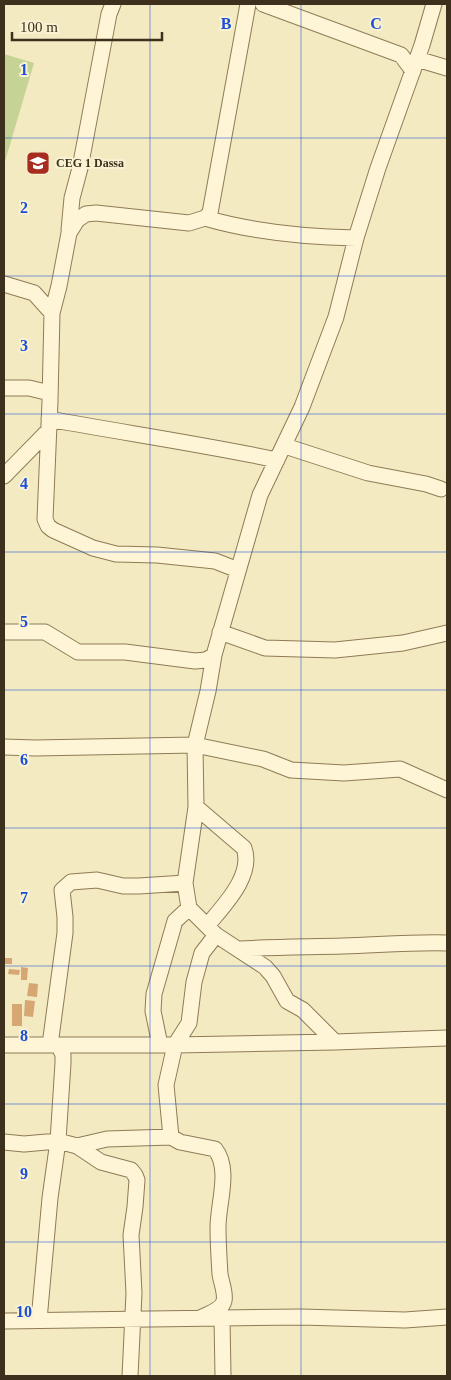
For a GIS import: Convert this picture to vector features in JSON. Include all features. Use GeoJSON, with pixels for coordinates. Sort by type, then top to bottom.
{"type":"FeatureCollection","features":[{"type":"Feature","properties":{"kind":"street"},"geometry":{"type":"LineString","coordinates":[[113,4],[80,168],[72,198],[69,233],[52,313],[44,519],[48,526],[92,548],[116,554],[157,555],[214,561],[238,570]]}},
{"type":"Feature","properties":{"kind":"street"},"geometry":{"type":"LineString","coordinates":[[69,233],[77,220],[86,214],[96,213],[189,223],[205,218],[210,213],[248,4]]}},
{"type":"Feature","properties":{"kind":"street"},"geometry":{"type":"LineString","coordinates":[[263,4],[401,55],[447,68]]}},
{"type":"Feature","properties":{"kind":"street"},"geometry":{"type":"LineString","coordinates":[[335,1042],[303,1010],[287,1001],[273,976],[265,967],[212,930],[189,908],[185,883],[196,807],[195,745],[208,691],[214,655],[260,495],[302,407],[336,317],[356,238],[434,4]]}},
{"type":"Feature","properties":{"kind":"street"},"geometry":{"type":"LineString","coordinates":[[401,55],[417,58]]}},
{"type":"Feature","properties":{"kind":"street"},"geometry":{"type":"LineString","coordinates":[[205,218],[235,226],[332,238],[356,238]]}},
{"type":"Feature","properties":{"kind":"street"},"geometry":{"type":"LineString","coordinates":[[4,284],[34,293],[52,313]]}},
{"type":"Feature","properties":{"kind":"street"},"geometry":{"type":"LineString","coordinates":[[34,293],[59,286]]}},
{"type":"Feature","properties":{"kind":"street"},"geometry":{"type":"LineString","coordinates":[[4,388],[29,388],[50,393]]}},
{"type":"Feature","properties":{"kind":"street"},"geometry":{"type":"LineString","coordinates":[[48,425],[213,446],[277,460]]}},
{"type":"Feature","properties":{"kind":"street"},"geometry":{"type":"LineString","coordinates":[[4,476],[48,425]]}},
{"type":"Feature","properties":{"kind":"street"},"geometry":{"type":"LineString","coordinates":[[285,446],[368,473],[426,484],[441,489]]}},
{"type":"Feature","properties":{"kind":"street"},"geometry":{"type":"LineString","coordinates":[[4,632],[45,632],[78,652],[125,652],[195,661],[206,660],[214,655]]}},
{"type":"Feature","properties":{"kind":"street"},"geometry":{"type":"LineString","coordinates":[[220,632],[265,648],[335,650],[402,643],[447,633]]}},
{"type":"Feature","properties":{"kind":"street"},"geometry":{"type":"LineString","coordinates":[[4,748],[195,745],[263,758],[291,770],[344,773],[400,769],[447,790]]}},
{"type":"Feature","properties":{"kind":"street"},"geometry":{"type":"LineString","coordinates":[[171,1137],[166,1085],[175,1045],[190,1023],[194,982],[202,952],[212,930],[230,900],[246,865],[244,848],[196,807]]}},
{"type":"Feature","properties":{"kind":"street"},"geometry":{"type":"LineString","coordinates":[[39,1320],[50,1198],[58,1141],[64,1063],[63,1055],[54,1045],[66,917],[62,890],[71,882],[97,880],[131,886],[185,883]]}},
{"type":"Feature","properties":{"kind":"street"},"geometry":{"type":"LineString","coordinates":[[160,1046],[153,1011],[154,994],[175,921],[189,908]]}},
{"type":"Feature","properties":{"kind":"street"},"geometry":{"type":"LineString","coordinates":[[240,949],[447,943]]}},
{"type":"Feature","properties":{"kind":"street"},"geometry":{"type":"LineString","coordinates":[[4,1045],[160,1046],[447,1038]]}},
{"type":"Feature","properties":{"kind":"street"},"geometry":{"type":"LineString","coordinates":[[77,1146],[107,1139],[171,1137],[180,1142],[216,1148],[222,1156],[223,1168],[218,1226],[221,1275],[225,1300],[216,1311],[200,1318]]}},
{"type":"Feature","properties":{"kind":"street"},"geometry":{"type":"LineString","coordinates":[[4,1142],[24,1144],[58,1141],[77,1146],[101,1162],[131,1170],[137,1180],[136,1207],[131,1235],[134,1293],[130,1376]]}},
{"type":"Feature","properties":{"kind":"street"},"geometry":{"type":"LineString","coordinates":[[4,1321],[302,1316],[405,1320],[447,1317]]}},
{"type":"Feature","properties":{"kind":"street"},"geometry":{"type":"LineString","coordinates":[[222,1318],[223,1376]]}},
{"type":"Feature","properties":{"kind":"green space"},"geometry":{"type":"Polygon","coordinates":[[[4,54],[34,63],[4,165],[4,54]]]}},
{"type":"Feature","properties":{"kind":"building"},"geometry":{"type":"Polygon","coordinates":[[[4,958],[12,958],[12,964],[4,964],[4,958]]]}},
{"type":"Feature","properties":{"kind":"building"},"geometry":{"type":"Polygon","coordinates":[[[21,967],[28,968],[27,980],[21,980],[21,967]]]}},
{"type":"Feature","properties":{"kind":"building"},"geometry":{"type":"Polygon","coordinates":[[[9,969],[20,970],[19,975],[8,974],[9,969]]]}},
{"type":"Feature","properties":{"kind":"building"},"geometry":{"type":"Polygon","coordinates":[[[29,983],[38,984],[37,997],[27,996],[29,983]]]}},
{"type":"Feature","properties":{"kind":"building"},"geometry":{"type":"Polygon","coordinates":[[[25,1000],[35,1001],[33,1017],[24,1016],[25,1000]]]}},
{"type":"Feature","properties":{"kind":"building"},"geometry":{"type":"Polygon","coordinates":[[[12,1004],[22,1004],[22,1026],[12,1026],[12,1004]]]}},
{"type":"Feature","properties":{"kind":"place","name":"CEG 1 Dassa"},"geometry":{"type":"Point","coordinates":[38,163]}}]}
